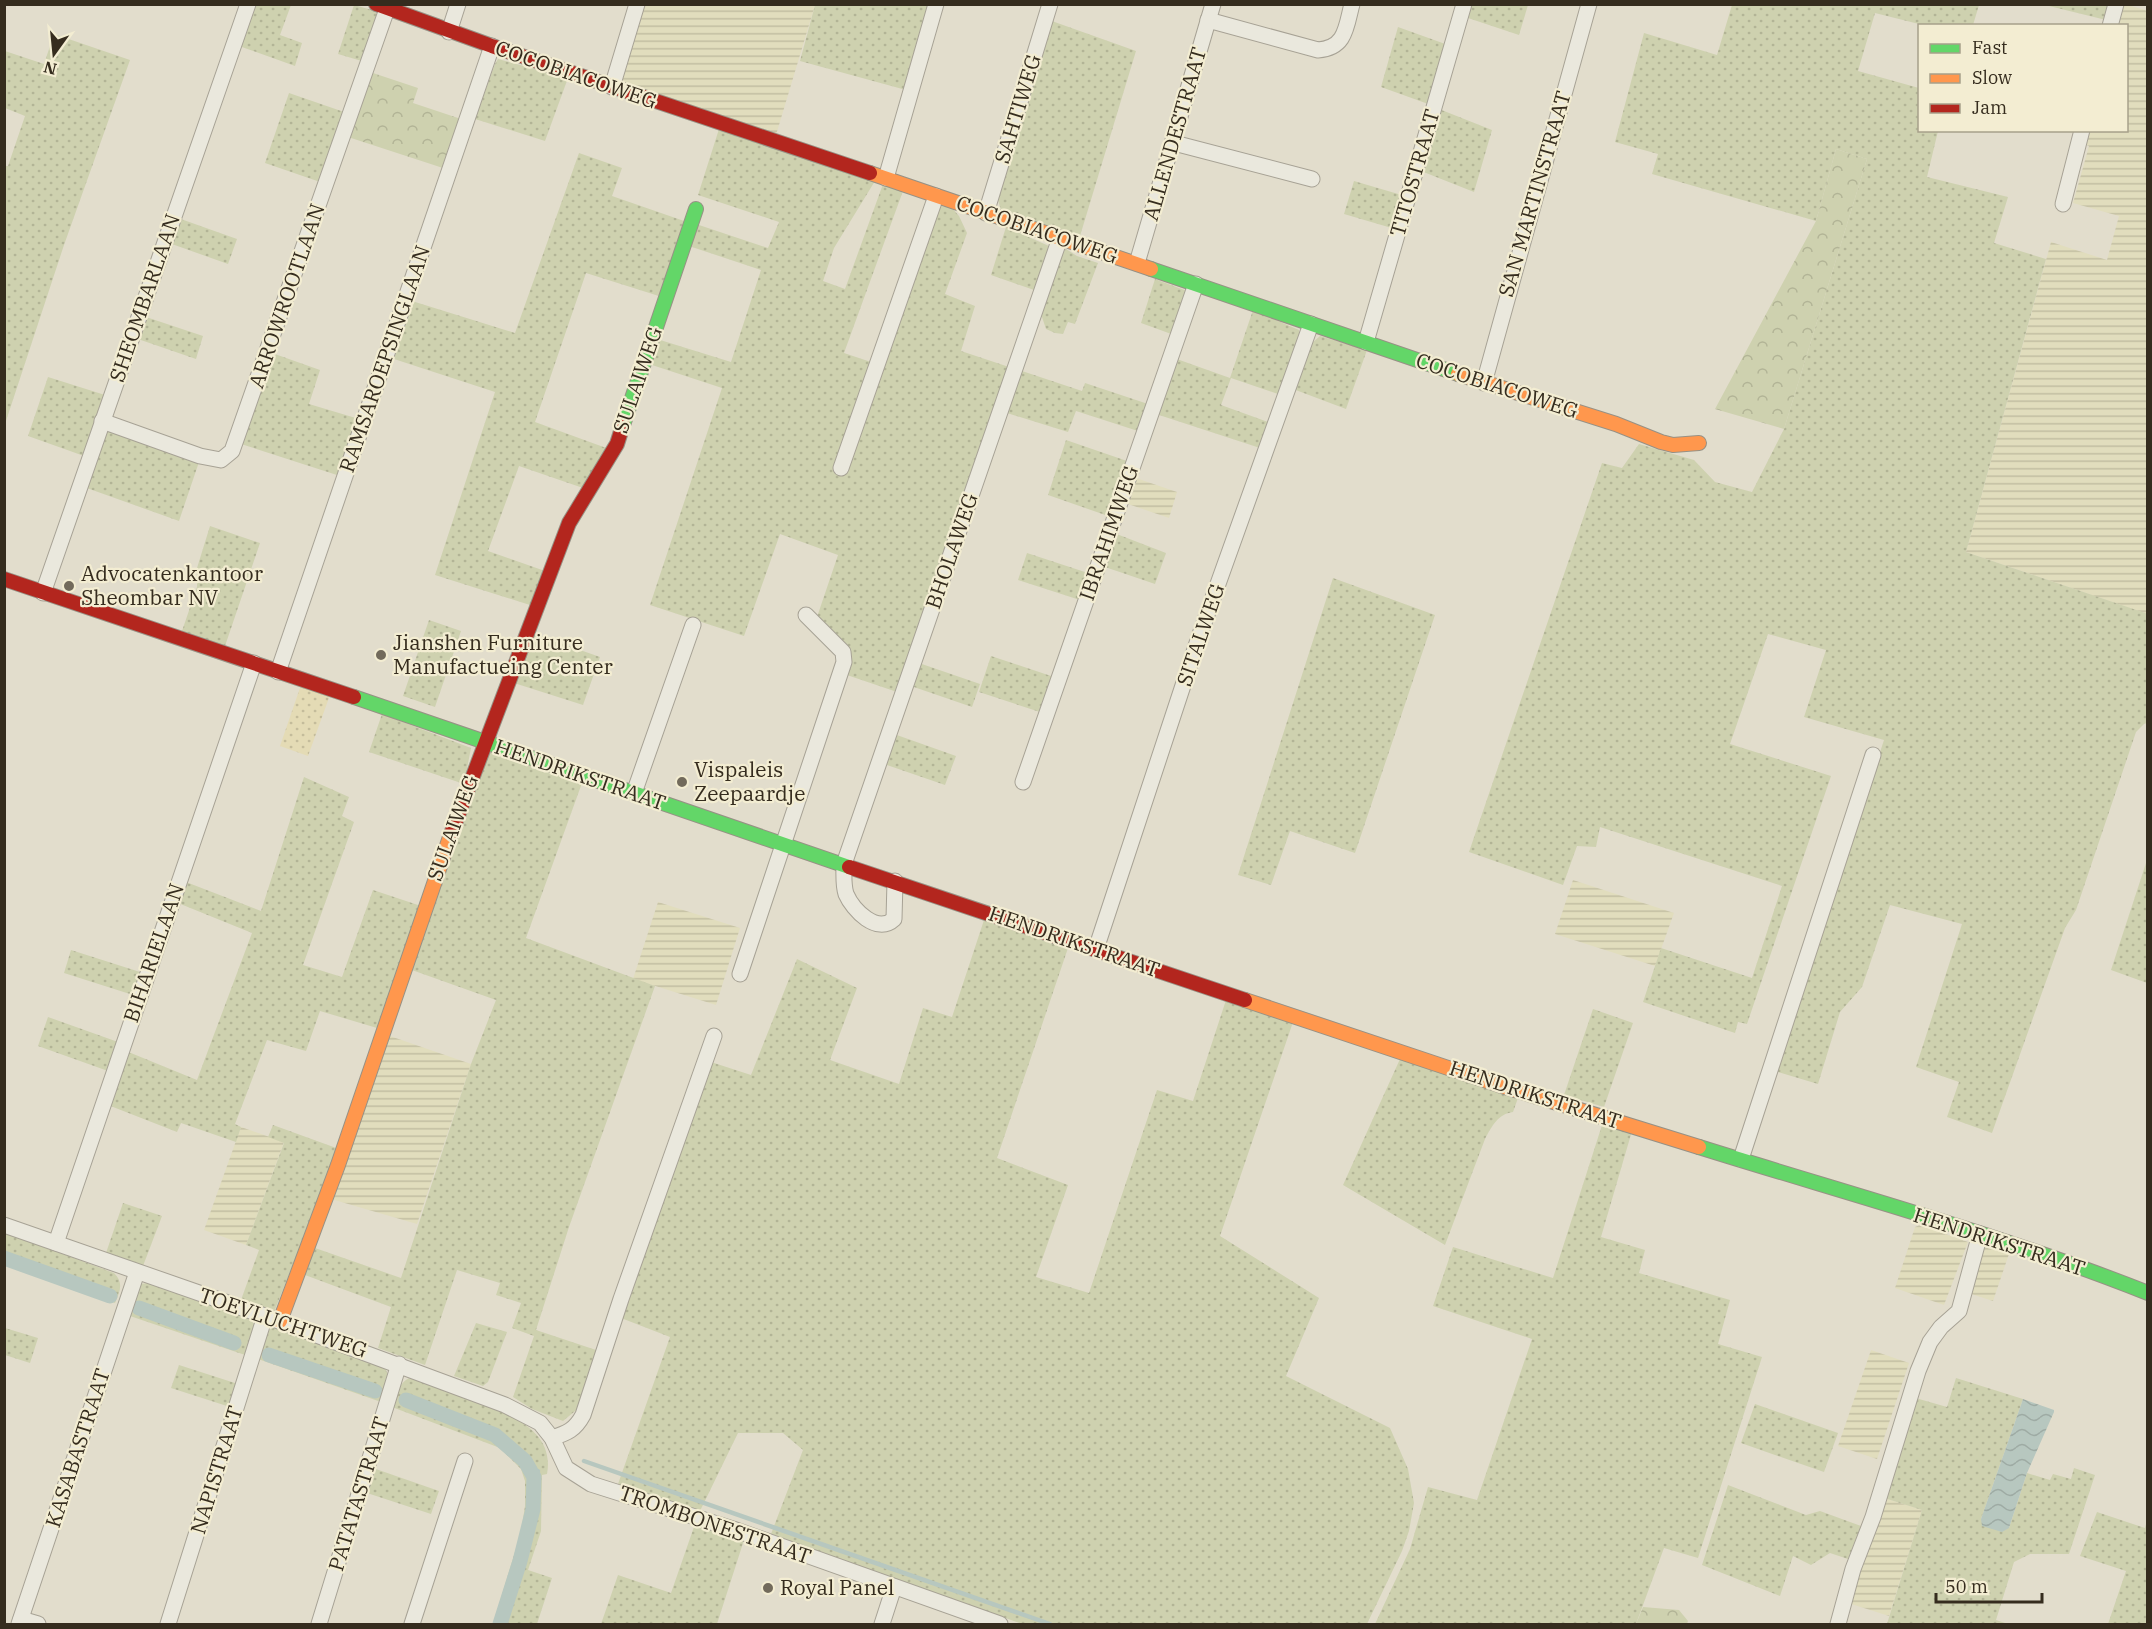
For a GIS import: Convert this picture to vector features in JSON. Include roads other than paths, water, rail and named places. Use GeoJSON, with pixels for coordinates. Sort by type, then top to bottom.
{"type":"FeatureCollection","features":[{"type":"Feature","properties":{"kind":"street","name":"SHEOMBARLAAN"},"geometry":{"type":"LineString","coordinates":[[43,593],[248,4]]}},
{"type":"Feature","properties":{"kind":"street"},"geometry":{"type":"LineString","coordinates":[[449,32],[458,4]]}},
{"type":"Feature","properties":{"kind":"street"},"geometry":{"type":"LineString","coordinates":[[612,87],[637,4]]}},
{"type":"Feature","properties":{"kind":"street"},"geometry":{"type":"LineString","coordinates":[[886,178],[936,4]]}},
{"type":"Feature","properties":{"kind":"street","name":"SAHTIWEG"},"geometry":{"type":"LineString","coordinates":[[986,213],[1050,4]]}},
{"type":"Feature","properties":{"kind":"street","name":"ALLENDESTRAAT"},"geometry":{"type":"LineString","coordinates":[[1137,263],[1213,4]]}},
{"type":"Feature","properties":{"kind":"street"},"geometry":{"type":"LineString","coordinates":[[1208,21],[1318,50],[1328,49],[1337,45],[1343,37],[1352,4]]}},
{"type":"Feature","properties":{"kind":"street","name":"TITOSTRAAT"},"geometry":{"type":"LineString","coordinates":[[1366,342],[1464,4]]}},
{"type":"Feature","properties":{"kind":"street","name":"SAN MARTINSTRAAT"},"geometry":{"type":"LineString","coordinates":[[1484,383],[1588,4]]}},
{"type":"Feature","properties":{"kind":"street"},"geometry":{"type":"LineString","coordinates":[[2111,24],[2116,4]]}},
{"type":"Feature","properties":{"kind":"street","name":"ARROWROOTLAAN"},"geometry":{"type":"LineString","coordinates":[[102,421],[200,456],[221,460],[232,451],[381,7]]}},
{"type":"Feature","properties":{"kind":"street","name":"COCOBIACOWEG"},"geometry":{"type":"LineString","coordinates":[[381,7],[1484,383],[1616,424],[1660,442],[1673,445],[1699,443]]}},
{"type":"Feature","properties":{"kind":"street","name":"RAMSAROEPSINGLAAN"},"geometry":{"type":"LineString","coordinates":[[278,672],[492,46]]}},
{"type":"Feature","properties":{"kind":"street"},"geometry":{"type":"LineString","coordinates":[[2063,204],[2081,132]]}},
{"type":"Feature","properties":{"kind":"street"},"geometry":{"type":"LineString","coordinates":[[1174,143],[1312,179]]}},
{"type":"Feature","properties":{"kind":"street"},"geometry":{"type":"LineString","coordinates":[[841,468],[936,196]]}},
{"type":"Feature","properties":{"kind":"street","name":"SULAIWEG"},"geometry":{"type":"LineString","coordinates":[[280,1322],[338,1165],[408,956],[485,742],[569,523],[617,444],[696,209]]}},
{"type":"Feature","properties":{"kind":"street","name":"BHOLAWEG"},"geometry":{"type":"LineString","coordinates":[[844,864],[1060,238]]}},
{"type":"Feature","properties":{"kind":"street","name":"IBRAHIMWEG"},"geometry":{"type":"LineString","coordinates":[[1023,782],[1196,284]]}},
{"type":"Feature","properties":{"kind":"street","name":"SITALWEG"},"geometry":{"type":"LineString","coordinates":[[1096,949],[1199,637],[1311,324]]}},
{"type":"Feature","properties":{"kind":"street","name":"HENDRIKSTRAAT"},"geometry":{"type":"LineString","coordinates":[[4,579],[784,845],[1499,1085],[1980,1234],[2088,1269],[2148,1293]]}},
{"type":"Feature","properties":{"kind":"street"},"geometry":{"type":"LineString","coordinates":[[740,974],[844,659],[843,652],[806,615]]}},
{"type":"Feature","properties":{"kind":"street"},"geometry":{"type":"LineString","coordinates":[[634,793],[693,625]]}},
{"type":"Feature","properties":{"kind":"street","name":"BIHARIELAAN"},"geometry":{"type":"LineString","coordinates":[[56,1242],[254,663]]}},
{"type":"Feature","properties":{"kind":"street"},"geometry":{"type":"LineString","coordinates":[[1741,1159],[1873,756]]}},
{"type":"Feature","properties":{"kind":"street"},"geometry":{"type":"LineString","coordinates":[[844,864],[845,891],[850,901],[861,914],[880,925],[888,924],[894,919],[895,881]]}},
{"type":"Feature","properties":{"kind":"street"},"geometry":{"type":"LineString","coordinates":[[552,1438],[570,1433],[577,1427],[583,1415],[632,1267],[714,1036]]}},
{"type":"Feature","properties":{"kind":"street","name":"TOEVLUCHTWEG"},"geometry":{"type":"LineString","coordinates":[[4,1225],[399,1364],[505,1405],[540,1423],[552,1438]]}},
{"type":"Feature","properties":{"kind":"street"},"geometry":{"type":"LineString","coordinates":[[1838,1624],[1853,1569],[1873,1517],[1918,1371],[1930,1342],[1959,1311],[1980,1234]]}},
{"type":"Feature","properties":{"kind":"street","name":"KASABASTRAAT"},"geometry":{"type":"LineString","coordinates":[[20,1622],[136,1272]]}},
{"type":"Feature","properties":{"kind":"street","name":"NAPISTRAAT"},"geometry":{"type":"LineString","coordinates":[[168,1624],[265,1316]]}},
{"type":"Feature","properties":{"kind":"street","name":"PATATASTRAAT"},"geometry":{"type":"LineString","coordinates":[[319,1624],[399,1364]]}},
{"type":"Feature","properties":{"kind":"street","name":"TROMBONESTRAAT"},"geometry":{"type":"LineString","coordinates":[[552,1438],[566,1468],[591,1484],[733,1529],[1000,1624]]}},
{"type":"Feature","properties":{"kind":"street"},"geometry":{"type":"LineString","coordinates":[[412,1624],[465,1461]]}},
{"type":"Feature","properties":{"kind":"street"},"geometry":{"type":"LineString","coordinates":[[882,1624],[894,1587]]}},
{"type":"Feature","properties":{"kind":"street"},"geometry":{"type":"LineString","coordinates":[[20,1622],[38,1624]]}},
{"type":"Feature","properties":{"kind":"water"},"geometry":{"type":"Polygon","coordinates":[[[2023,1399],[2054,1410],[2054,1412],[2027,1473],[2009,1528],[2002,1532],[1982,1526],[1981,1519],[2023,1399]]]}},
{"type":"Feature","properties":{"kind":"waterway"},"geometry":{"type":"LineString","coordinates":[[4,1258],[110,1296]]}},
{"type":"Feature","properties":{"kind":"waterway"},"geometry":{"type":"LineString","coordinates":[[139,1308],[234,1343]]}},
{"type":"Feature","properties":{"kind":"waterway"},"geometry":{"type":"LineString","coordinates":[[269,1355],[375,1391]]}},
{"type":"Feature","properties":{"kind":"waterway"},"geometry":{"type":"LineString","coordinates":[[406,1400],[495,1435],[525,1461],[534,1477],[533,1509],[520,1561],[500,1624]]}},
{"type":"Feature","properties":{"kind":"waterway"},"geometry":{"type":"LineString","coordinates":[[584,1461],[1050,1624]]}},
{"type":"Feature","properties":{"kind":"waterway"},"geometry":{"type":"LineString","coordinates":[[534,1477],[538,1471]]}},
{"type":"Feature","properties":{"kind":"place","name":"Advocatenkantoor Sheombar NV"},"geometry":{"type":"Point","coordinates":[69,586]}},
{"type":"Feature","properties":{"kind":"place","name":"Jianshen Furniture Manufactueing Center"},"geometry":{"type":"Point","coordinates":[381,655]}},
{"type":"Feature","properties":{"kind":"place","name":"Vispaleis Zeepaardje"},"geometry":{"type":"Point","coordinates":[682,782]}},
{"type":"Feature","properties":{"kind":"place","name":"Royal Panel"},"geometry":{"type":"Point","coordinates":[768,1588]}}]}
